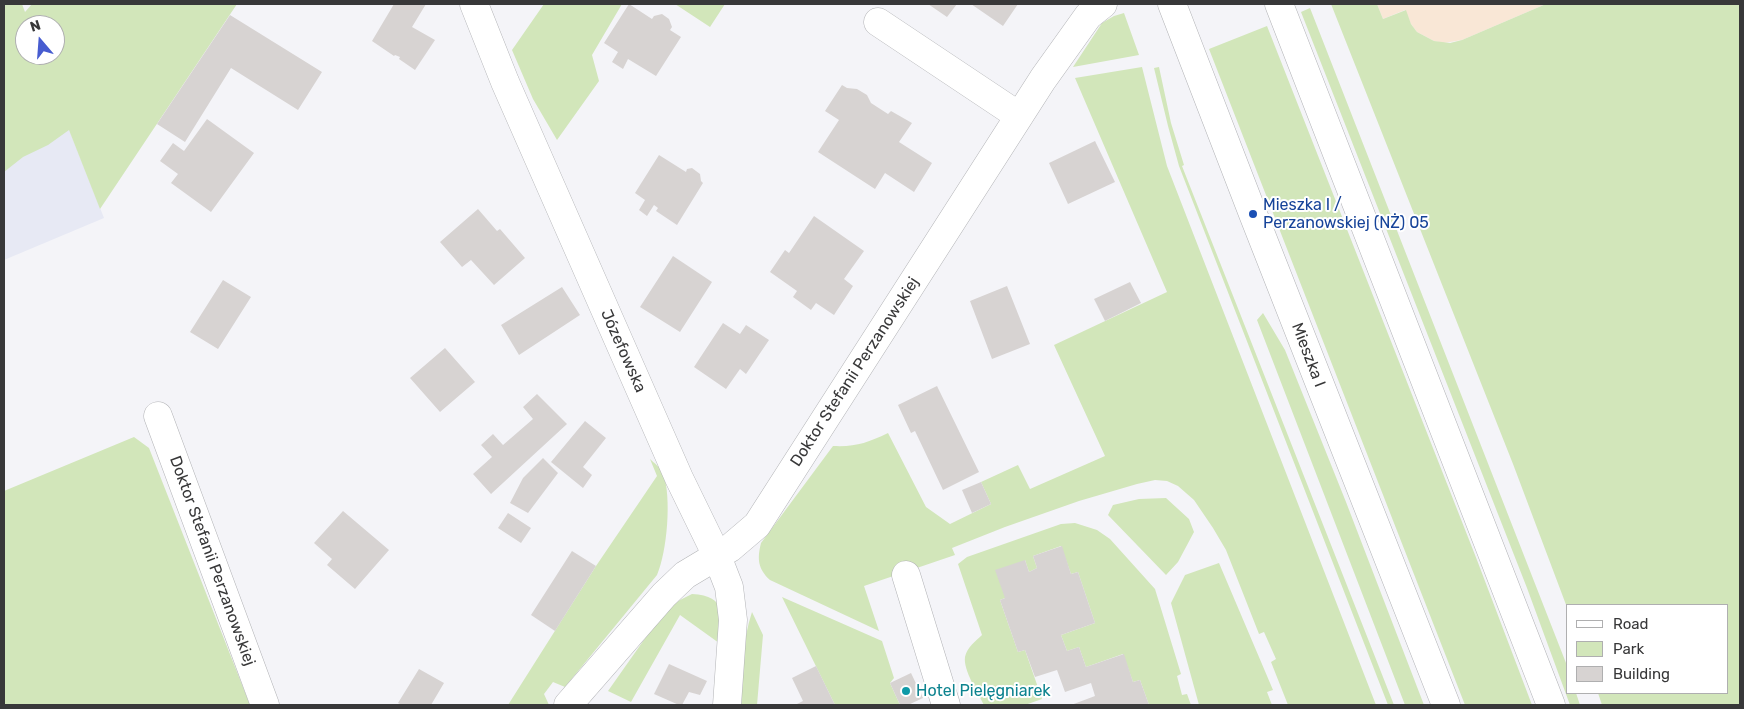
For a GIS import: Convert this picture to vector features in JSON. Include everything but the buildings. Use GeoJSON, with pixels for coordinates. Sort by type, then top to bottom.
{"type":"FeatureCollection","features":[{"type":"Feature","properties":{"kind":"street","name":"Józefowska"},"geometry":{"type":"LineString","coordinates":[[474,4],[505,82],[679,478],[717,556],[728,587],[733,620],[727,705]]}},
{"type":"Feature","properties":{"kind":"street","name":"Doktor Stefanii Perzanowskiej"},"geometry":{"type":"LineString","coordinates":[[568,705],[664,595],[685,575],[730,548],[757,525],[1043,79],[1088,16],[1103,4]]}},
{"type":"Feature","properties":{"kind":"street","name":"Mieszka I"},"geometry":{"type":"LineString","coordinates":[[1172,4],[1446,705]]}},
{"type":"Feature","properties":{"kind":"street"},"geometry":{"type":"LineString","coordinates":[[1279,4],[1551,705]]}},
{"type":"Feature","properties":{"kind":"street"},"geometry":{"type":"LineString","coordinates":[[878,22],[1019,116]]}},
{"type":"Feature","properties":{"kind":"street","name":"Doktor Stefanii Perzanowskiej"},"geometry":{"type":"LineString","coordinates":[[158,416],[265,705]]}},
{"type":"Feature","properties":{"kind":"street"},"geometry":{"type":"LineString","coordinates":[[906,575],[946,705]]}},
{"type":"Feature","properties":{"kind":"shaded area"},"geometry":{"type":"Polygon","coordinates":[[[4,4],[22,4],[24,15],[15,15],[15,65],[33,65],[56,96],[104,218],[4,260],[4,4]]]}},
{"type":"Feature","properties":{"kind":"shaded area"},"geometry":{"type":"Polygon","coordinates":[[[1377,4],[1546,4],[1462,40],[1444,43],[1434,41],[1417,32],[1405,10],[1383,19],[1377,4]]]}},
{"type":"Feature","properties":{"kind":"green space"},"geometry":{"type":"Polygon","coordinates":[[[4,4],[22,4],[25,12],[32,4],[237,4],[100,209],[69,130],[48,145],[23,157],[4,172],[4,4]]]}},
{"type":"Feature","properties":{"kind":"green space"},"geometry":{"type":"Polygon","coordinates":[[[544,4],[622,4],[592,55],[599,81],[557,140],[533,99],[512,50],[544,4]]]}},
{"type":"Feature","properties":{"kind":"green space"},"geometry":{"type":"Polygon","coordinates":[[[675,4],[725,4],[710,27],[675,4]]]}},
{"type":"Feature","properties":{"kind":"green space"},"geometry":{"type":"Polygon","coordinates":[[[1331,4],[1377,4],[1383,19],[1406,10],[1411,24],[1417,32],[1434,41],[1450,43],[1462,40],[1546,4],[1740,4],[1740,705],[1602,705],[1598,694],[1729,694],[1729,604],[1566,605],[1513,464],[1331,4]]]}},
{"type":"Feature","properties":{"kind":"green space"},"geometry":{"type":"Polygon","coordinates":[[[1310,8],[1566,663],[1566,694],[1576,694],[1580,705],[1570,705],[1527,588],[1301,12],[1310,8]]]}},
{"type":"Feature","properties":{"kind":"green space"},"geometry":{"type":"Polygon","coordinates":[[[1124,13],[1139,55],[1073,67],[1102,23],[1124,13]]]}},
{"type":"Feature","properties":{"kind":"green space"},"geometry":{"type":"Polygon","coordinates":[[[1267,26],[1532,705],[1465,705],[1209,49],[1267,26]]]}},
{"type":"Feature","properties":{"kind":"green space"},"geometry":{"type":"Polygon","coordinates":[[[1142,67],[1167,166],[1376,705],[1288,705],[1271,662],[1276,659],[1264,632],[1259,634],[1226,550],[1194,500],[1178,486],[1167,481],[1155,480],[1137,484],[1079,501],[952,548],[955,555],[864,586],[879,631],[770,580],[761,568],[759,554],[761,543],[833,446],[861,444],[888,433],[926,507],[950,524],[991,504],[981,482],[1018,465],[1030,489],[1105,456],[1054,345],[1167,292],[1075,78],[1142,67]]]}},
{"type":"Feature","properties":{"kind":"green space"},"geometry":{"type":"Polygon","coordinates":[[[1159,67],[1171,123],[1184,165],[1182,166],[1394,705],[1388,705],[1179,166],[1154,68],[1159,67]]]}},
{"type":"Feature","properties":{"kind":"green space"},"geometry":{"type":"Polygon","coordinates":[[[1263,313],[1285,350],[1424,705],[1405,705],[1257,320],[1263,313]]]}},
{"type":"Feature","properties":{"kind":"green space"},"geometry":{"type":"Polygon","coordinates":[[[134,437],[149,448],[250,705],[4,705],[4,491],[134,437]]]}},
{"type":"Feature","properties":{"kind":"green space"},"geometry":{"type":"Polygon","coordinates":[[[650,459],[663,473],[666,483],[668,510],[666,539],[657,575],[565,687],[553,682],[544,694],[549,705],[508,705],[596,566],[657,476],[650,459]]]}},
{"type":"Feature","properties":{"kind":"green space"},"geometry":{"type":"Polygon","coordinates":[[[1166,498],[1189,519],[1194,532],[1178,562],[1166,575],[1108,515],[1113,505],[1139,499],[1166,498]]]}},
{"type":"Feature","properties":{"kind":"green space"},"geometry":{"type":"Polygon","coordinates":[[[1075,523],[1097,530],[1110,539],[1155,589],[1181,674],[1177,676],[1182,695],[1187,694],[1191,705],[1149,705],[1140,680],[1133,682],[1123,654],[1086,667],[1079,647],[1067,651],[1061,635],[1095,623],[1078,572],[1071,574],[1061,546],[1033,556],[1037,568],[1029,572],[1025,560],[1005,598],[1000,600],[1018,652],[1025,650],[1042,699],[1025,705],[984,705],[966,668],[965,657],[968,650],[982,635],[958,564],[967,557],[1061,524],[1075,523]]]}},
{"type":"Feature","properties":{"kind":"green space"},"geometry":{"type":"Polygon","coordinates":[[[1219,563],[1273,690],[1267,692],[1272,705],[1199,705],[1171,603],[1185,575],[1219,563]]]}},
{"type":"Feature","properties":{"kind":"green space"},"geometry":{"type":"Polygon","coordinates":[[[692,594],[704,596],[717,603],[721,616],[719,643],[680,615],[631,702],[608,691],[665,610],[692,594]]]}},
{"type":"Feature","properties":{"kind":"green space"},"geometry":{"type":"Polygon","coordinates":[[[782,597],[882,641],[894,678],[890,683],[900,705],[835,705],[782,597]]]}},
{"type":"Feature","properties":{"kind":"green space"},"geometry":{"type":"Polygon","coordinates":[[[752,612],[763,635],[757,705],[740,705],[744,646],[752,612]]]}},
{"type":"Feature","properties":{"kind":"place","name":"Mieszka I / Perzanowskiej (NŻ) 05"},"geometry":{"type":"Point","coordinates":[1253,214]}},
{"type":"Feature","properties":{"kind":"place","name":"Hotel Pielęgniarek"},"geometry":{"type":"Point","coordinates":[906,691]}}]}
